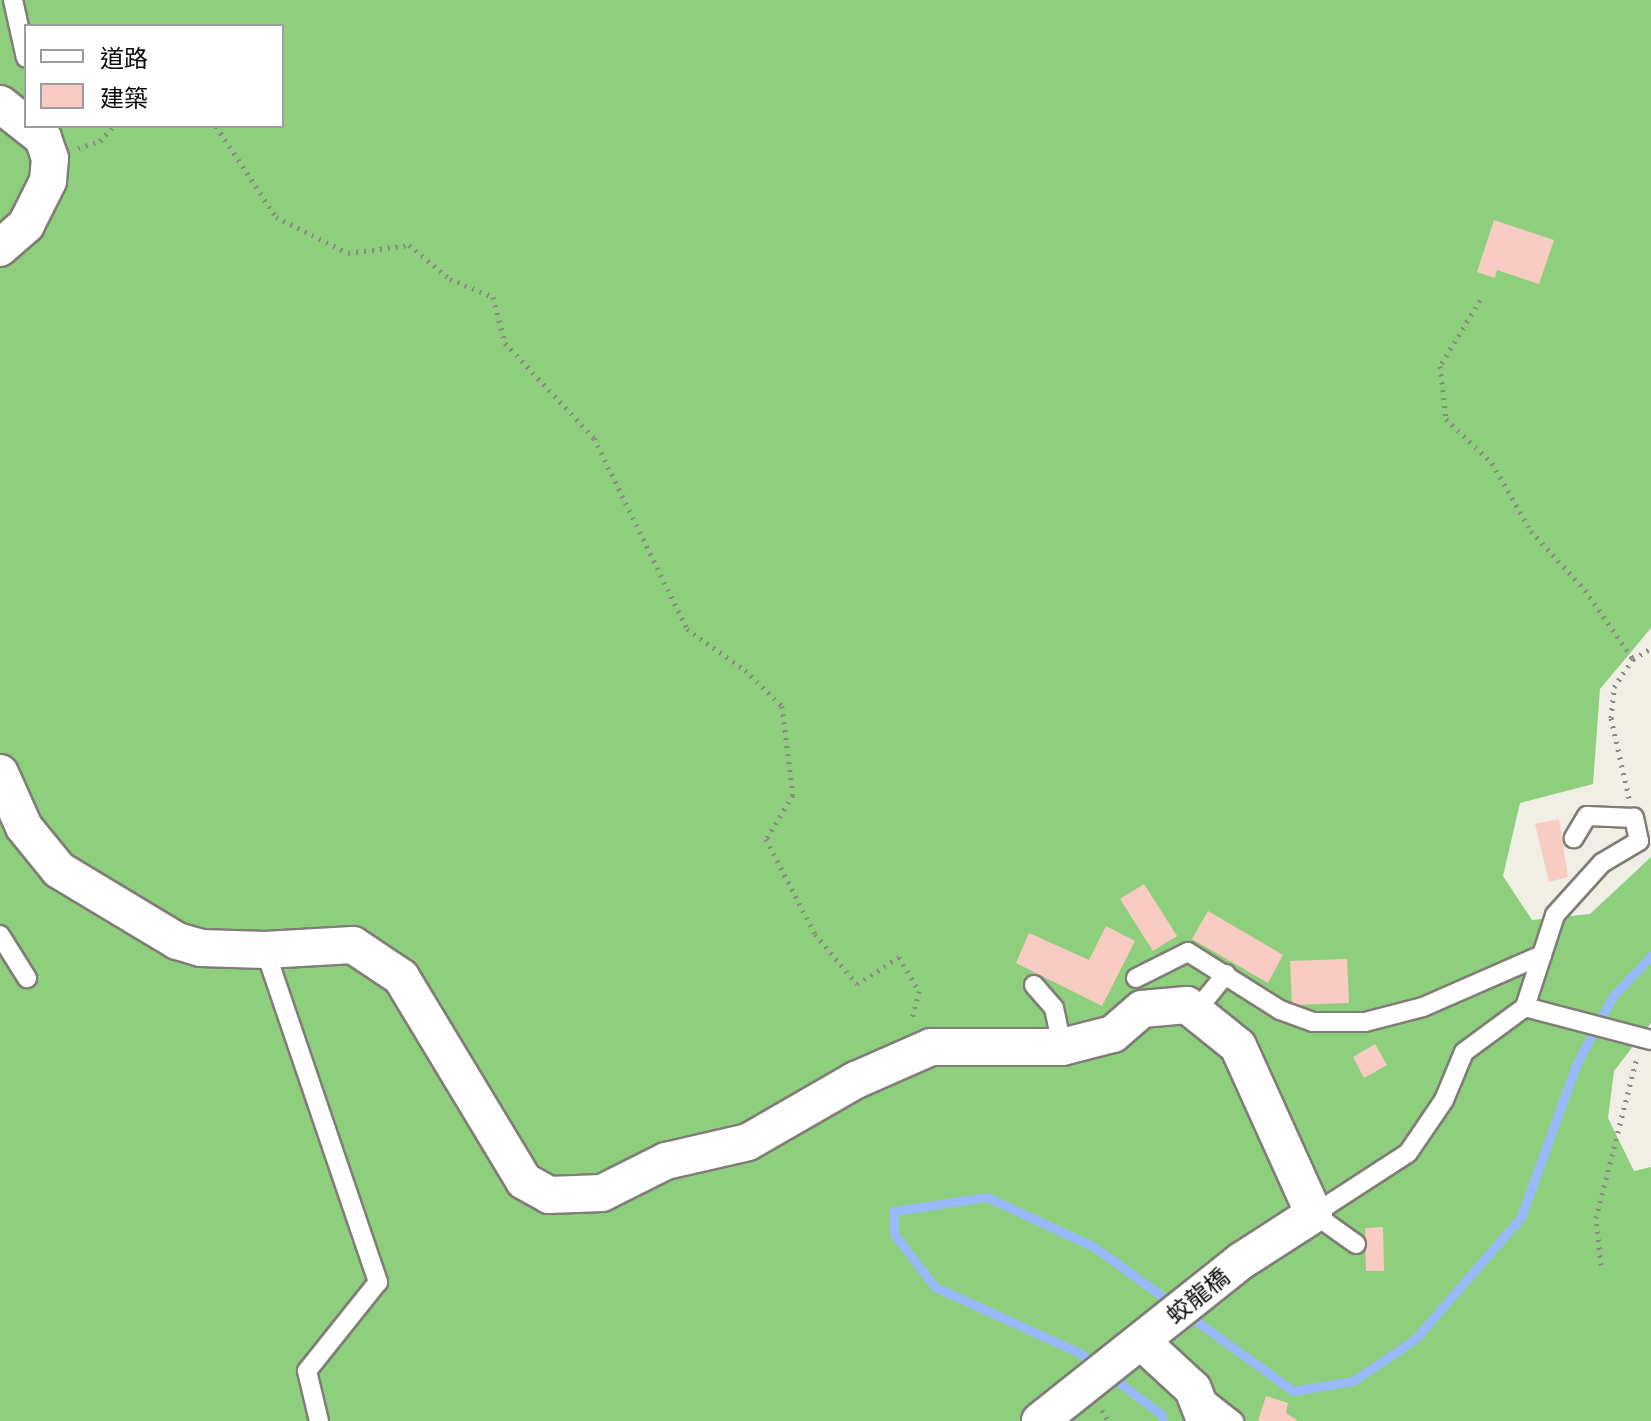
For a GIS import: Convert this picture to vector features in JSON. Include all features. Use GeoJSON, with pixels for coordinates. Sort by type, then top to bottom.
{"type":"FeatureCollection","features":[{"type":"Feature","properties":{"kind":"street"},"geometry":{"type":"LineString","coordinates":[[0,104],[24,124]]}},
{"type":"Feature","properties":{"kind":"street"},"geometry":{"type":"LineString","coordinates":[[0,248],[26,225],[48,181],[45,141],[29,128]]}},
{"type":"Feature","properties":{"kind":"street"},"geometry":{"type":"LineString","coordinates":[[0,773],[24,827],[59,870],[177,941],[201,948],[265,950],[353,945],[401,977],[524,1181],[549,1195],[602,1193],[666,1161],[748,1142],[856,1080],[931,1047],[1062,1047],[1113,1034],[1142,1009],[1187,1005],[1238,1046],[1314,1214]]}},
{"type":"Feature","properties":{"kind":"street","name":"蛟龍橋"},"geometry":{"type":"LineString","coordinates":[[1040,1421],[1241,1261],[1314,1214]]}},
{"type":"Feature","properties":{"kind":"street"},"geometry":{"type":"LineString","coordinates":[[1142,1342],[1199,1405]]}},
{"type":"Feature","properties":{"kind":"lane"},"geometry":{"type":"LineString","coordinates":[[13,0],[24,49]]}},
{"type":"Feature","properties":{"kind":"lane"},"geometry":{"type":"LineString","coordinates":[[1356,1244],[1314,1214],[1408,1153],[1444,1100],[1464,1052],[1525,1007],[1555,915],[1602,863],[1639,841],[1634,818],[1587,816],[1574,838]]}},
{"type":"Feature","properties":{"kind":"lane"},"geometry":{"type":"LineString","coordinates":[[0,935],[27,978]]}},
{"type":"Feature","properties":{"kind":"lane"},"geometry":{"type":"LineString","coordinates":[[265,950],[378,1282],[307,1371],[319,1421]]}},
{"type":"Feature","properties":{"kind":"lane"},"geometry":{"type":"LineString","coordinates":[[1136,978],[1188,952],[1280,1010],[1313,1022],[1365,1022],[1423,1007],[1542,955]]}},
{"type":"Feature","properties":{"kind":"lane"},"geometry":{"type":"LineString","coordinates":[[1195,1012],[1226,974]]}},
{"type":"Feature","properties":{"kind":"lane"},"geometry":{"type":"LineString","coordinates":[[1034,985],[1054,1008],[1062,1047]]}},
{"type":"Feature","properties":{"kind":"lane"},"geometry":{"type":"LineString","coordinates":[[1525,1007],[1646,1040]]}},
{"type":"Feature","properties":{"kind":"lane"},"geometry":{"type":"LineString","coordinates":[[1199,1405],[1234,1421]]}},
{"type":"Feature","properties":{"kind":"path"},"geometry":{"type":"LineString","coordinates":[[45,141],[100,141],[111,128]]}},
{"type":"Feature","properties":{"kind":"path"},"geometry":{"type":"LineString","coordinates":[[217,128],[276,217],[348,253],[409,245],[450,279],[493,297],[505,343],[594,438],[687,629],[745,670],[782,706],[793,795],[766,839],[815,934],[857,984],[899,957],[919,991],[909,1029],[931,1047]]}},
{"type":"Feature","properties":{"kind":"path"},"geometry":{"type":"LineString","coordinates":[[1480,300],[1440,366],[1446,419],[1492,463],[1503,490],[1531,531],[1585,590],[1633,659]]}},
{"type":"Feature","properties":{"kind":"path"},"geometry":{"type":"LineString","coordinates":[[1634,818],[1611,718],[1614,687],[1633,659],[1651,648]]}},
{"type":"Feature","properties":{"kind":"path"},"geometry":{"type":"LineString","coordinates":[[1601,1265],[1596,1218],[1646,1040]]}},
{"type":"Feature","properties":{"kind":"green space"},"geometry":{"type":"Polygon","coordinates":[[[0,0],[1651,0],[1651,628],[1600,689],[1593,784],[1520,803],[1503,876],[1532,920],[1590,914],[1651,857],[1651,1023],[1614,1071],[1608,1118],[1634,1171],[1651,1167],[1651,1421],[0,1421],[0,0]]]}},
{"type":"Feature","properties":{"kind":"building"},"geometry":{"type":"Polygon","coordinates":[[[1494,220],[1554,240],[1539,284],[1497,270],[1495,278],[1477,272],[1494,220]]]}},
{"type":"Feature","properties":{"kind":"building"},"geometry":{"type":"Polygon","coordinates":[[[1559,819],[1568,877],[1549,882],[1535,824],[1559,819]]]}},
{"type":"Feature","properties":{"kind":"building"},"geometry":{"type":"Polygon","coordinates":[[[1144,884],[1177,936],[1153,951],[1120,899],[1144,884]]]}},
{"type":"Feature","properties":{"kind":"building"},"geometry":{"type":"Polygon","coordinates":[[[1208,911],[1283,955],[1268,983],[1192,939],[1208,911]]]}},
{"type":"Feature","properties":{"kind":"building"},"geometry":{"type":"Polygon","coordinates":[[[1106,926],[1135,941],[1102,1006],[1016,963],[1029,933],[1089,960],[1106,926]]]}},
{"type":"Feature","properties":{"kind":"building"},"geometry":{"type":"Polygon","coordinates":[[[1347,959],[1349,1003],[1292,1005],[1290,961],[1347,959]]]}},
{"type":"Feature","properties":{"kind":"building"},"geometry":{"type":"Polygon","coordinates":[[[1375,1044],[1387,1065],[1364,1078],[1353,1057],[1375,1044]]]}},
{"type":"Feature","properties":{"kind":"building"},"geometry":{"type":"Polygon","coordinates":[[[1383,1227],[1384,1271],[1366,1271],[1365,1228],[1383,1227]]]}},
{"type":"Feature","properties":{"kind":"building"},"geometry":{"type":"Polygon","coordinates":[[[1266,1396],[1288,1403],[1286,1413],[1298,1421],[1258,1421],[1266,1396]]]}},
{"type":"Feature","properties":{"kind":"waterway"},"geometry":{"type":"LineString","coordinates":[[1188,1315],[1293,1391],[1353,1381],[1415,1339],[1521,1217],[1576,1065],[1612,997],[1651,956]]}},
{"type":"Feature","properties":{"kind":"waterway"},"geometry":{"type":"LineString","coordinates":[[1097,1366],[1080,1353],[935,1287],[894,1234],[894,1211],[987,1197],[1094,1247],[1173,1304]]}},
{"type":"Feature","properties":{"kind":"waterway"},"geometry":{"type":"LineString","coordinates":[[1109,1375],[1161,1414],[1163,1421]]}}]}
